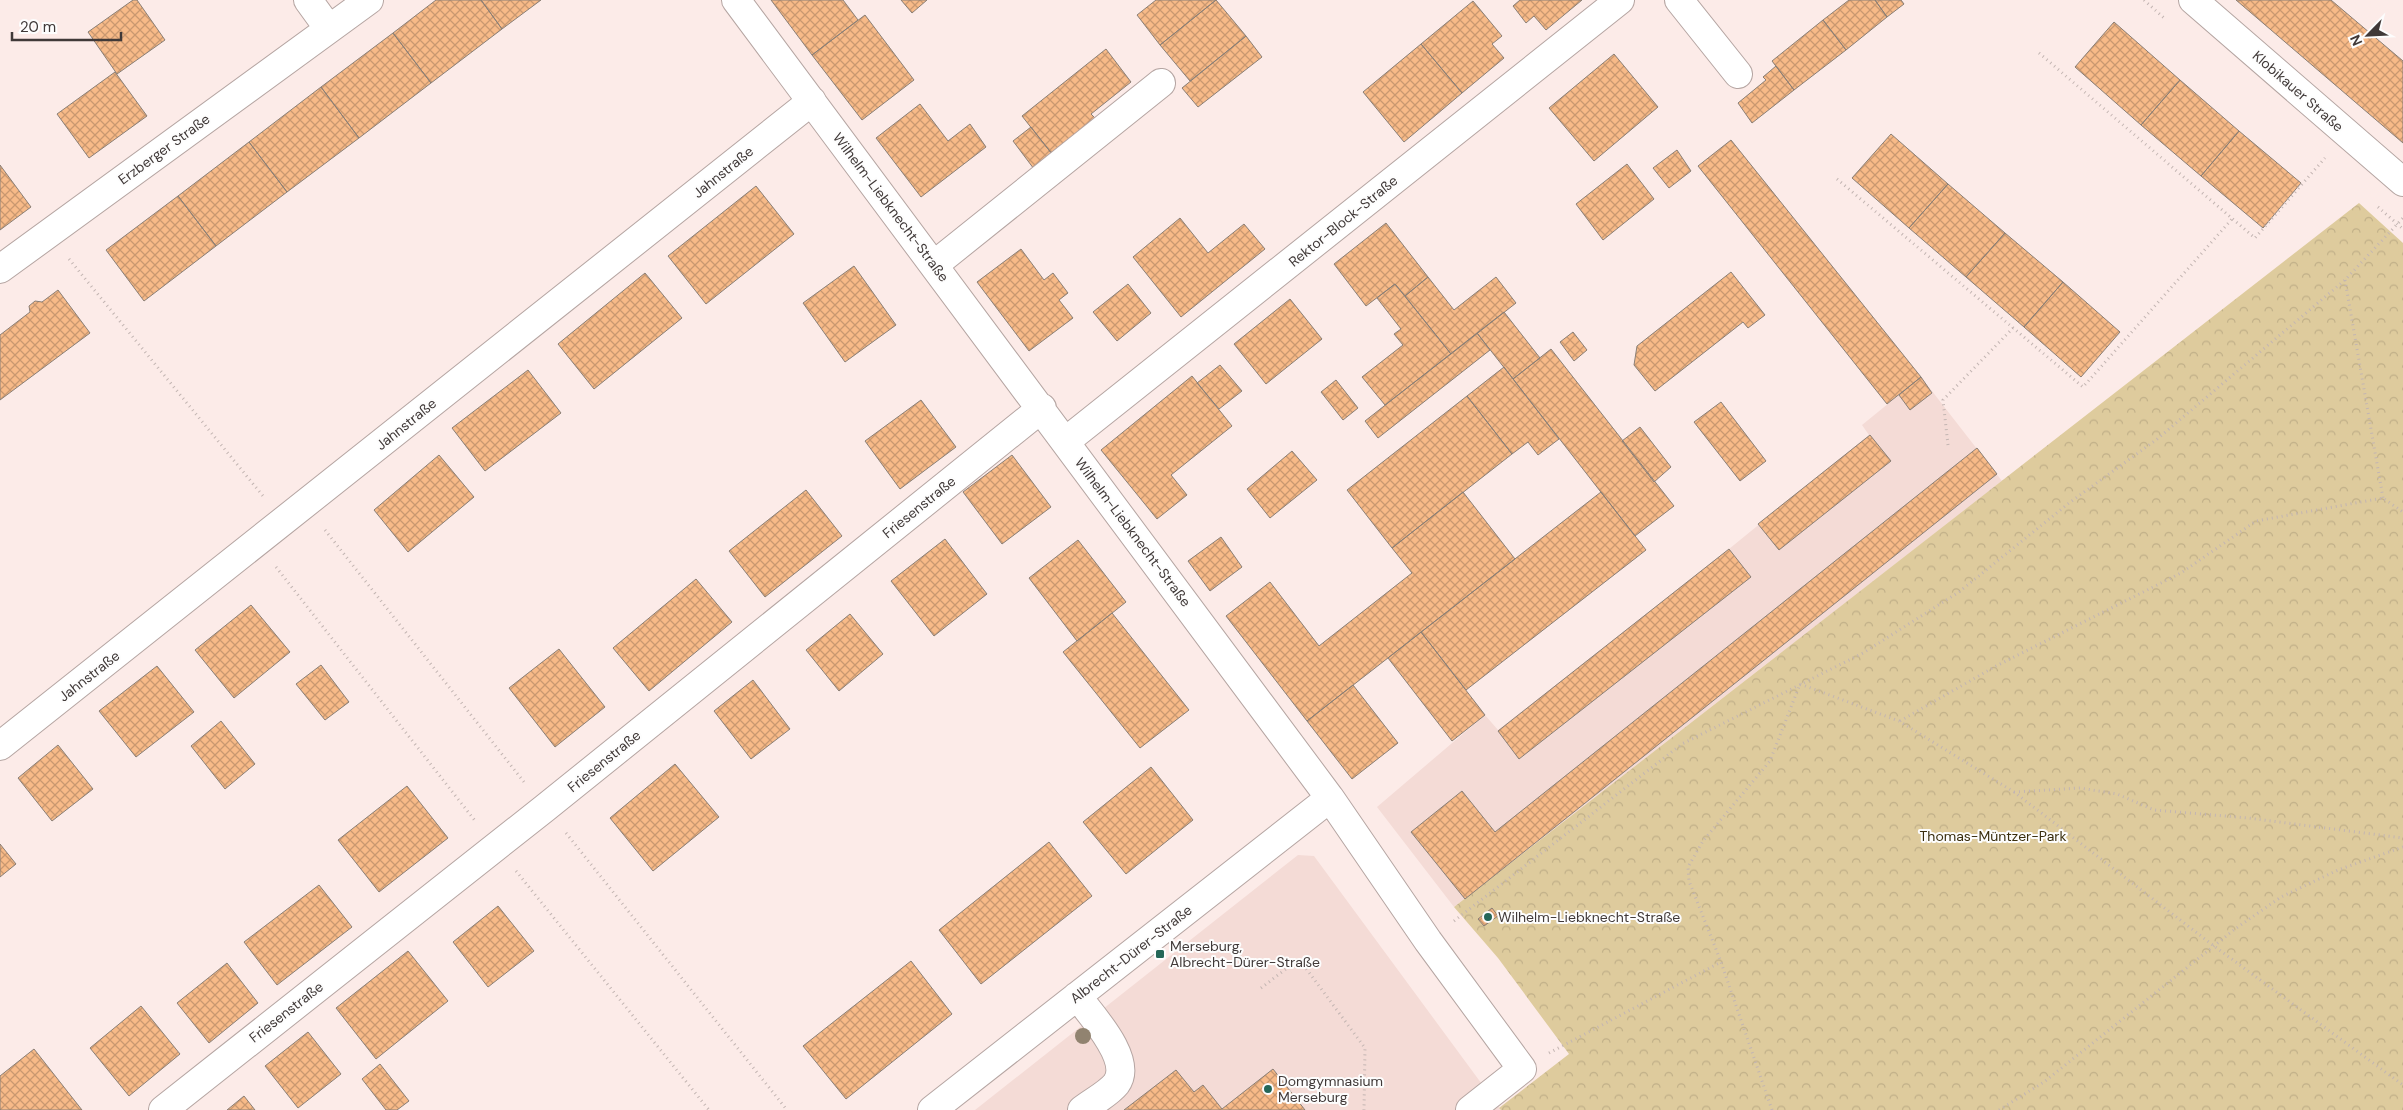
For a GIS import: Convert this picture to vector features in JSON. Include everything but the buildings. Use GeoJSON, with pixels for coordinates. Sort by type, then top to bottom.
{"type":"FeatureCollection","features":[{"type":"Feature","properties":{"kind":"street"},"geometry":{"type":"LineString","coordinates":[[308,0],[329,30]]}},
{"type":"Feature","properties":{"kind":"street","name":"Erzberger Straße"},"geometry":{"type":"LineString","coordinates":[[0,269],[369,0]]}},
{"type":"Feature","properties":{"kind":"street","name":"Wilhelm-Liebknecht-Straße"},"geometry":{"type":"LineString","coordinates":[[736,0],[1042,408],[1330,798],[1428,941],[1522,1069],[1470,1110]]}},
{"type":"Feature","properties":{"kind":"street","name":"Rektor-Block-Straße"},"geometry":{"type":"LineString","coordinates":[[1066,441],[1620,0]]}},
{"type":"Feature","properties":{"kind":"street"},"geometry":{"type":"LineString","coordinates":[[1679,0],[1738,74]]}},
{"type":"Feature","properties":{"kind":"street","name":"Klobikauer Straße"},"geometry":{"type":"LineString","coordinates":[[2193,0],[2403,182]]}},
{"type":"Feature","properties":{"kind":"street"},"geometry":{"type":"LineString","coordinates":[[934,265],[1161,83]]}},
{"type":"Feature","properties":{"kind":"street","name":"Jahnstraße"},"geometry":{"type":"LineString","coordinates":[[0,746],[812,101]]}},
{"type":"Feature","properties":{"kind":"street","name":"Friesenstraße"},"geometry":{"type":"LineString","coordinates":[[163,1110],[545,808],[1042,408]]}},
{"type":"Feature","properties":{"kind":"street","name":"Albrecht-Dürer-Straße"},"geometry":{"type":"LineString","coordinates":[[940,1107],[1077,996],[1330,798]]}},
{"type":"Feature","properties":{"kind":"street"},"geometry":{"type":"LineString","coordinates":[[1077,996],[1117,1051],[1120,1068],[1116,1083],[1082,1110]]}},
{"type":"Feature","properties":{"kind":"path"},"geometry":{"type":"LineString","coordinates":[[2039,53],[2255,238],[2347,132]]}},
{"type":"Feature","properties":{"kind":"path"},"geometry":{"type":"LineString","coordinates":[[1837,179],[2083,387],[2232,219]]}},
{"type":"Feature","properties":{"kind":"path"},"geometry":{"type":"LineString","coordinates":[[1428,941],[1682,744],[1864,653],[1959,592],[2069,503],[2156,440],[2346,280],[2403,218]]}},
{"type":"Feature","properties":{"kind":"path"},"geometry":{"type":"LineString","coordinates":[[48,234],[284,522]]}},
{"type":"Feature","properties":{"kind":"path"},"geometry":{"type":"LineString","coordinates":[[2346,280],[2383,498]]}},
{"type":"Feature","properties":{"kind":"path"},"geometry":{"type":"LineString","coordinates":[[1948,445],[1943,400],[2013,328]]}},
{"type":"Feature","properties":{"kind":"path"},"geometry":{"type":"LineString","coordinates":[[1899,721],[1996,666],[2180,573],[2256,521],[2383,498],[2403,512]]}},
{"type":"Feature","properties":{"kind":"path"},"geometry":{"type":"LineString","coordinates":[[1800,684],[1899,721],[2014,792],[2214,946],[2403,1084]]}},
{"type":"Feature","properties":{"kind":"path"},"geometry":{"type":"LineString","coordinates":[[1772,1110],[1721,962],[1689,881],[1688,867],[1704,842],[1770,761],[1800,684]]}},
{"type":"Feature","properties":{"kind":"path"},"geometry":{"type":"LineString","coordinates":[[2014,792],[2080,788],[2117,794],[2154,810],[2248,818],[2403,838]]}},
{"type":"Feature","properties":{"kind":"path"},"geometry":{"type":"LineString","coordinates":[[1999,1110],[2044,1082],[2235,929],[2281,897],[2338,870],[2403,847]]}},
{"type":"Feature","properties":{"kind":"path"},"geometry":{"type":"LineString","coordinates":[[1261,988],[1299,959],[1365,1048],[1364,1110]]}},
{"type":"Feature","properties":{"kind":"path"},"geometry":{"type":"LineString","coordinates":[[1564,1044],[1721,962]]}},
{"type":"Feature","properties":{"kind":"shaded area"},"geometry":{"type":"Polygon","coordinates":[[[1921,377],[2002,481],[1454,907],[1377,807],[1485,715],[1498,730],[1729,549],[1869,435],[1862,425],[1921,377]]]}},
{"type":"Feature","properties":{"kind":"shaded area"},"geometry":{"type":"Polygon","coordinates":[[[1298,855],[1314,856],[1501,1110],[975,1110],[1298,855]]]}},
{"type":"Feature","properties":{"kind":"green space","name":"Thomas-Müntzer-Park"},"geometry":{"type":"Polygon","coordinates":[[[2359,203],[2403,243],[2403,1110],[1501,1110],[1499,1108],[1569,1054],[1498,958],[1454,907],[2359,203]]]}},
{"type":"Feature","properties":{"kind":"place","name":"Wilhelm-Liebknecht-Straße"},"geometry":{"type":"Point","coordinates":[1488,917]}},
{"type":"Feature","properties":{"kind":"place","name":"Merseburg, Albrecht-Dürer-Straße"},"geometry":{"type":"Point","coordinates":[1160,954]}},
{"type":"Feature","properties":{"kind":"place","name":"Domgymnasium Merseburg"},"geometry":{"type":"Point","coordinates":[1268,1089]}}]}
